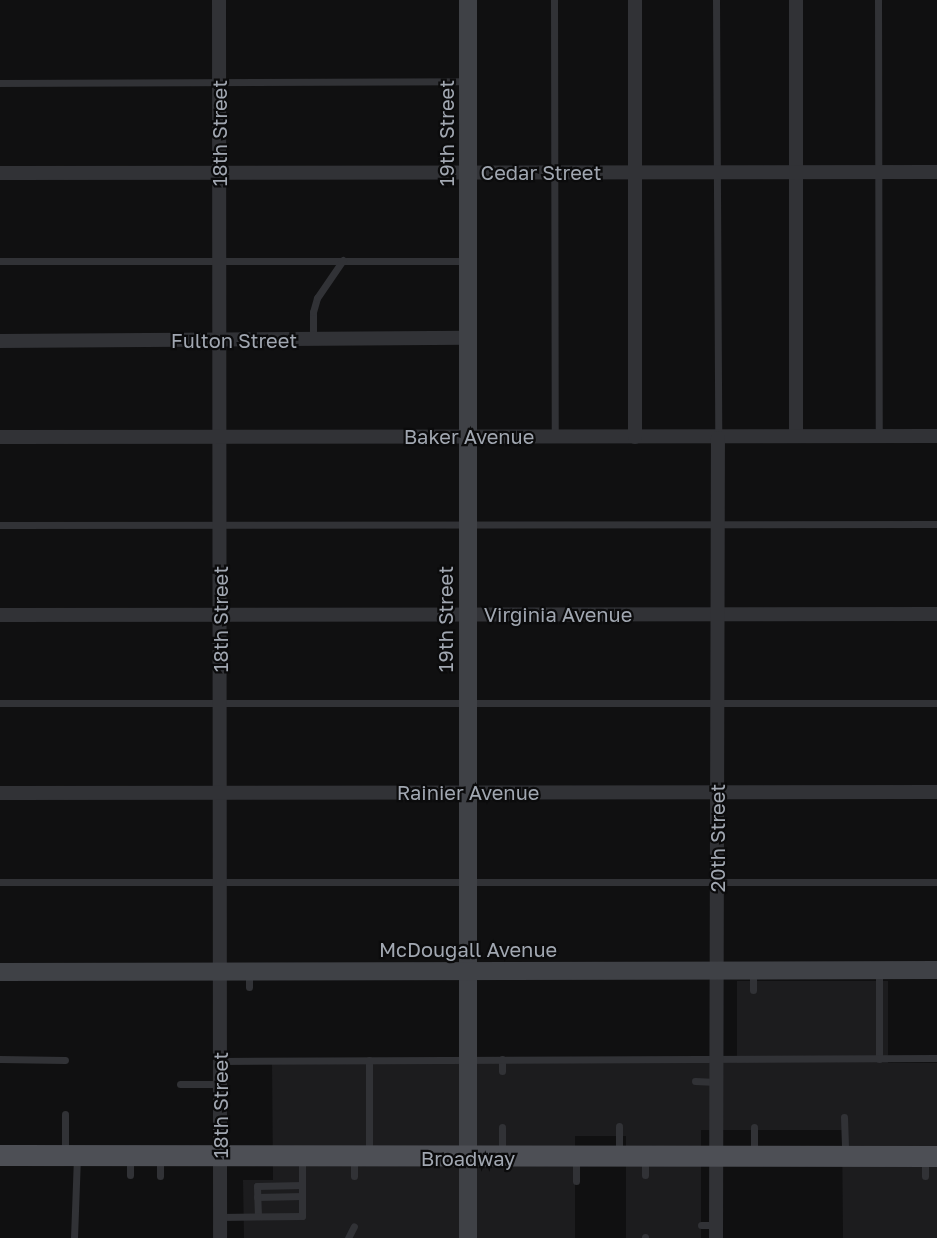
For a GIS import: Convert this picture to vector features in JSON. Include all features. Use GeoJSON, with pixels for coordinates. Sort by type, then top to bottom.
{"type":"FeatureCollection","features":[{"type":"Feature","properties":{"kind":"main road","name":"Broadway"},"geometry":{"type":"LineString","coordinates":[[0,1155],[71,1155],[130,1166],[160,1166],[220,1157],[302,1157],[359,1164],[468,1158],[619,1157],[645,1166],[716,1157],[845,1156],[929,1163]]}},
{"type":"Feature","properties":{"kind":"street","name":"18th Street"},"geometry":{"type":"LineString","coordinates":[[219,0],[220,1238]]}},
{"type":"Feature","properties":{"kind":"street","name":"19th Street"},"geometry":{"type":"LineString","coordinates":[[468,0],[468,1238]]}},
{"type":"Feature","properties":{"kind":"street"},"geometry":{"type":"LineString","coordinates":[[635,0],[635,437]]}},
{"type":"Feature","properties":{"kind":"street"},"geometry":{"type":"LineString","coordinates":[[796,0],[796,435]]}},
{"type":"Feature","properties":{"kind":"street","name":"Cedar Street"},"geometry":{"type":"LineString","coordinates":[[0,173],[937,172]]}},
{"type":"Feature","properties":{"kind":"street","name":"Fulton Street"},"geometry":{"type":"LineString","coordinates":[[0,341],[468,338]]}},
{"type":"Feature","properties":{"kind":"street","name":"Baker Avenue"},"geometry":{"type":"LineString","coordinates":[[0,437],[937,436]]}},
{"type":"Feature","properties":{"kind":"street","name":"20th Street"},"geometry":{"type":"LineString","coordinates":[[716,1232],[718,438]]}},
{"type":"Feature","properties":{"kind":"street","name":"Virginia Avenue"},"geometry":{"type":"LineString","coordinates":[[0,615],[937,614]]}},
{"type":"Feature","properties":{"kind":"street","name":"Rainier Avenue"},"geometry":{"type":"LineString","coordinates":[[0,793],[937,792]]}},
{"type":"Feature","properties":{"kind":"street","name":"McDougall Avenue"},"geometry":{"type":"LineString","coordinates":[[0,972],[220,972],[249,979],[468,971],[937,970]]}},
{"type":"Feature","properties":{"kind":"lane"},"geometry":{"type":"LineString","coordinates":[[554,0],[555,436]]}},
{"type":"Feature","properties":{"kind":"lane"},"geometry":{"type":"LineString","coordinates":[[716,0],[718,438]]}},
{"type":"Feature","properties":{"kind":"lane"},"geometry":{"type":"LineString","coordinates":[[878,0],[879,436]]}},
{"type":"Feature","properties":{"kind":"lane"},"geometry":{"type":"LineString","coordinates":[[0,83],[468,81]]}},
{"type":"Feature","properties":{"kind":"lane"},"geometry":{"type":"LineString","coordinates":[[0,261],[468,261]]}},
{"type":"Feature","properties":{"kind":"lane"},"geometry":{"type":"LineString","coordinates":[[313,340],[313,312],[317,298],[343,261]]}},
{"type":"Feature","properties":{"kind":"lane"},"geometry":{"type":"LineString","coordinates":[[0,525],[937,524]]}},
{"type":"Feature","properties":{"kind":"lane"},"geometry":{"type":"LineString","coordinates":[[0,703],[937,703]]}},
{"type":"Feature","properties":{"kind":"lane"},"geometry":{"type":"LineString","coordinates":[[0,882],[937,882]]}},
{"type":"Feature","properties":{"kind":"lane"},"geometry":{"type":"LineString","coordinates":[[753,970],[753,990]]}},
{"type":"Feature","properties":{"kind":"lane"},"geometry":{"type":"LineString","coordinates":[[879,970],[879,1059]]}},
{"type":"Feature","properties":{"kind":"lane"},"geometry":{"type":"LineString","coordinates":[[248,1053],[248,1061]]}},
{"type":"Feature","properties":{"kind":"lane"},"geometry":{"type":"LineString","coordinates":[[0,1059],[65,1060]]}},
{"type":"Feature","properties":{"kind":"lane"},"geometry":{"type":"LineString","coordinates":[[502,1059],[502,1071]]}},
{"type":"Feature","properties":{"kind":"lane"},"geometry":{"type":"LineString","coordinates":[[220,1061],[937,1059]]}},
{"type":"Feature","properties":{"kind":"lane"},"geometry":{"type":"LineString","coordinates":[[359,1164],[369,1060]]}},
{"type":"Feature","properties":{"kind":"lane"},"geometry":{"type":"LineString","coordinates":[[694,1081],[716,1082]]}},
{"type":"Feature","properties":{"kind":"lane"},"geometry":{"type":"LineString","coordinates":[[180,1084],[220,1084]]}},
{"type":"Feature","properties":{"kind":"lane"},"geometry":{"type":"LineString","coordinates":[[65,1114],[71,1155],[74,1238]]}},
{"type":"Feature","properties":{"kind":"lane"},"geometry":{"type":"LineString","coordinates":[[844,1117],[845,1156]]}},
{"type":"Feature","properties":{"kind":"lane"},"geometry":{"type":"LineString","coordinates":[[619,1126],[619,1157]]}},
{"type":"Feature","properties":{"kind":"lane"},"geometry":{"type":"LineString","coordinates":[[502,1127],[502,1158]]}},
{"type":"Feature","properties":{"kind":"lane"},"geometry":{"type":"LineString","coordinates":[[754,1127],[754,1157]]}},
{"type":"Feature","properties":{"kind":"lane"},"geometry":{"type":"LineString","coordinates":[[220,1217],[302,1216],[302,1157]]}},
{"type":"Feature","properties":{"kind":"lane"},"geometry":{"type":"LineString","coordinates":[[576,1158],[576,1181]]}},
{"type":"Feature","properties":{"kind":"lane"},"geometry":{"type":"LineString","coordinates":[[258,1216],[257,1186],[302,1185]]}},
{"type":"Feature","properties":{"kind":"lane"},"geometry":{"type":"LineString","coordinates":[[257,1197],[302,1196]]}},
{"type":"Feature","properties":{"kind":"lane"},"geometry":{"type":"LineString","coordinates":[[701,1225],[716,1232]]}},
{"type":"Feature","properties":{"kind":"lane"},"geometry":{"type":"LineString","coordinates":[[348,1238],[354,1226]]}},
{"type":"Feature","properties":{"kind":"shaded area"},"geometry":{"type":"Polygon","coordinates":[[[737,981],[888,981],[888,1063],[937,1063],[937,1238],[843,1238],[842,1130],[701,1130],[701,1238],[626,1238],[626,1136],[575,1136],[575,1238],[244,1238],[243,1180],[273,1180],[272,1063],[737,1063],[737,981]]]}}]}
